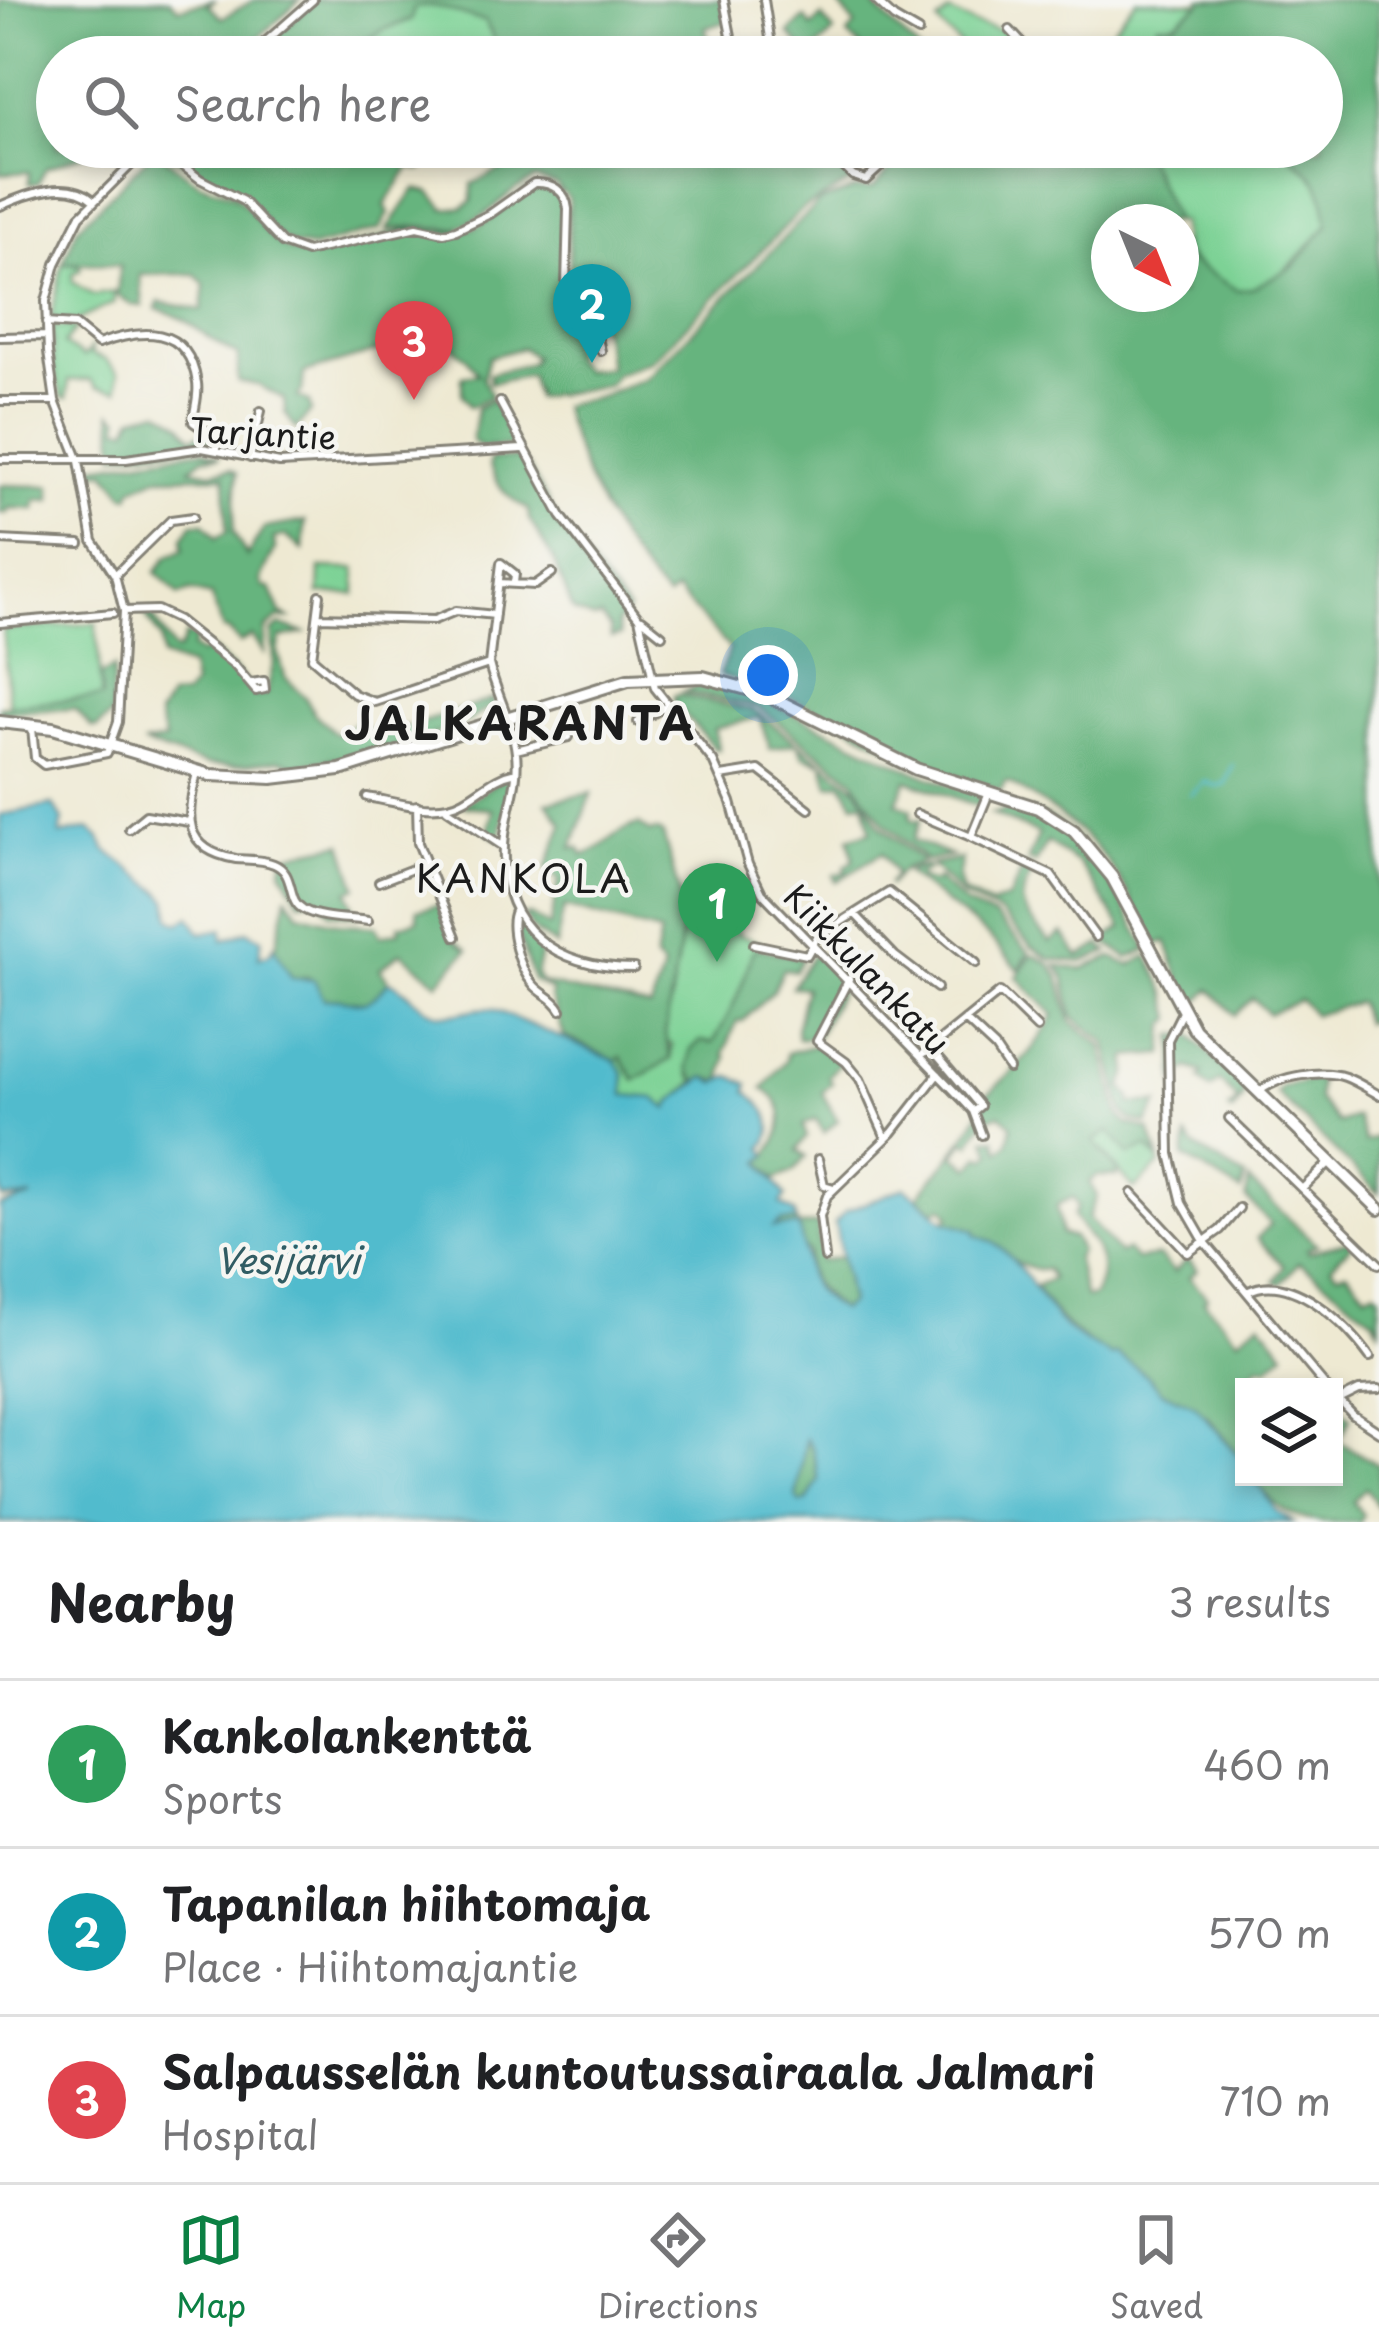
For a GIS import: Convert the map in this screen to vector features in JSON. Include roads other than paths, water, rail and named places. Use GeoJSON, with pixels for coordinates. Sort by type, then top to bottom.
{"type":"FeatureCollection","features":[{"type":"Feature","properties":{"kind":"main road"},"geometry":{"type":"LineString","coordinates":[[0,722],[33,724],[228,778],[317,774],[602,686],[651,678],[703,677],[765,694],[916,770],[1055,817],[1092,849],[1127,903],[1181,1012],[1211,1048],[1379,1209]]}},
{"type":"Feature","properties":{"kind":"street"},"geometry":{"type":"LineString","coordinates":[[272,36],[314,0]]}},
{"type":"Feature","properties":{"kind":"street"},"geometry":{"type":"LineString","coordinates":[[724,0],[731,36]]}},
{"type":"Feature","properties":{"kind":"street"},"geometry":{"type":"LineString","coordinates":[[764,0],[770,36]]}},
{"type":"Feature","properties":{"kind":"street"},"geometry":{"type":"LineString","coordinates":[[875,0],[914,32]]}},
{"type":"Feature","properties":{"kind":"street"},"geometry":{"type":"LineString","coordinates":[[1010,30],[1016,36]]}},
{"type":"Feature","properties":{"kind":"street"},"geometry":{"type":"LineString","coordinates":[[33,724],[34,758],[44,765],[107,753],[118,722],[124,611],[115,575],[93,541],[79,461],[55,401],[46,323],[56,264],[71,230],[93,200],[130,168]]}},
{"type":"Feature","properties":{"kind":"street"},"geometry":{"type":"LineString","coordinates":[[185,168],[244,201],[282,243],[308,252],[416,227],[456,230],[490,214],[534,183],[554,186],[567,200],[566,285],[594,321],[602,351]]}},
{"type":"Feature","properties":{"kind":"street"},"geometry":{"type":"LineString","coordinates":[[845,168],[856,178],[873,180],[884,168]]}},
{"type":"Feature","properties":{"kind":"street"},"geometry":{"type":"LineString","coordinates":[[0,206],[35,192],[65,189],[84,192],[93,200]]}},
{"type":"Feature","properties":{"kind":"street"},"geometry":{"type":"LineString","coordinates":[[46,323],[75,325],[95,344],[138,332],[154,333],[178,346],[197,383],[193,422],[214,437],[217,450]]}},
{"type":"Feature","properties":{"kind":"street"},"geometry":{"type":"LineString","coordinates":[[0,337],[46,336]]}},
{"type":"Feature","properties":{"kind":"street"},"geometry":{"type":"LineString","coordinates":[[0,401],[55,401]]}},
{"type":"Feature","properties":{"kind":"street"},"geometry":{"type":"LineString","coordinates":[[500,402],[574,536],[636,614],[662,635]]}},
{"type":"Feature","properties":{"kind":"street"},"geometry":{"type":"LineString","coordinates":[[250,458],[261,411]]}},
{"type":"Feature","properties":{"kind":"street","name":"Tarjantie"},"geometry":{"type":"LineString","coordinates":[[0,459],[126,459],[186,449],[217,450],[270,463],[523,449]]}},
{"type":"Feature","properties":{"kind":"street"},"geometry":{"type":"LineString","coordinates":[[115,575],[171,520],[193,518]]}},
{"type":"Feature","properties":{"kind":"street"},"geometry":{"type":"LineString","coordinates":[[0,539],[80,544]]}},
{"type":"Feature","properties":{"kind":"street"},"geometry":{"type":"LineString","coordinates":[[514,584],[515,574],[501,563],[489,664],[516,750],[504,847],[504,869],[515,911],[549,949],[634,968]]}},
{"type":"Feature","properties":{"kind":"street"},"geometry":{"type":"LineString","coordinates":[[499,583],[535,585],[552,573]]}},
{"type":"Feature","properties":{"kind":"street"},"geometry":{"type":"LineString","coordinates":[[320,596],[312,658],[368,702],[489,664]]}},
{"type":"Feature","properties":{"kind":"street"},"geometry":{"type":"LineString","coordinates":[[124,611],[157,610],[178,620],[251,683]]}},
{"type":"Feature","properties":{"kind":"street"},"geometry":{"type":"LineString","coordinates":[[319,617],[434,620],[456,611],[495,615]]}},
{"type":"Feature","properties":{"kind":"street"},"geometry":{"type":"LineString","coordinates":[[0,623],[113,613]]}},
{"type":"Feature","properties":{"kind":"street","name":"Kiikkulankatu"},"geometry":{"type":"LineString","coordinates":[[636,614],[651,678],[666,706],[699,742],[721,776],[748,864],[762,892],[782,916],[816,939],[848,980],[973,1111]]}},
{"type":"Feature","properties":{"kind":"street"},"geometry":{"type":"LineString","coordinates":[[638,722],[666,706]]}},
{"type":"Feature","properties":{"kind":"street"},"geometry":{"type":"LineString","coordinates":[[516,750],[568,737]]}},
{"type":"Feature","properties":{"kind":"street"},"geometry":{"type":"LineString","coordinates":[[721,776],[758,770],[809,809]]}},
{"type":"Feature","properties":{"kind":"street"},"geometry":{"type":"LineString","coordinates":[[197,772],[189,822],[191,834],[209,850],[275,864],[289,877],[294,900],[305,911],[368,922]]}},
{"type":"Feature","properties":{"kind":"street"},"geometry":{"type":"LineString","coordinates":[[445,808],[504,774],[516,772]]}},
{"type":"Feature","properties":{"kind":"street"},"geometry":{"type":"LineString","coordinates":[[971,837],[989,793]]}},
{"type":"Feature","properties":{"kind":"street"},"geometry":{"type":"LineString","coordinates":[[368,796],[445,808],[504,847]]}},
{"type":"Feature","properties":{"kind":"street"},"geometry":{"type":"LineString","coordinates":[[417,805],[418,843],[456,937]]}},
{"type":"Feature","properties":{"kind":"street"},"geometry":{"type":"LineString","coordinates":[[917,814],[1051,875],[1096,937]]}},
{"type":"Feature","properties":{"kind":"street"},"geometry":{"type":"LineString","coordinates":[[129,829],[146,815],[189,822]]}},
{"type":"Feature","properties":{"kind":"street"},"geometry":{"type":"LineString","coordinates":[[379,882],[425,864]]}},
{"type":"Feature","properties":{"kind":"street"},"geometry":{"type":"LineString","coordinates":[[754,944],[805,956],[816,939],[889,892],[976,963]]}},
{"type":"Feature","properties":{"kind":"street"},"geometry":{"type":"LineString","coordinates":[[515,911],[511,921],[524,969],[531,983],[553,996],[561,1010]]}},
{"type":"Feature","properties":{"kind":"street"},"geometry":{"type":"LineString","coordinates":[[854,914],[895,956],[937,988]]}},
{"type":"Feature","properties":{"kind":"street"},"geometry":{"type":"LineString","coordinates":[[848,980],[817,1041],[860,1079],[886,1138]]}},
{"type":"Feature","properties":{"kind":"street"},"geometry":{"type":"LineString","coordinates":[[922,1056],[1000,992],[1037,1028]]}},
{"type":"Feature","properties":{"kind":"street"},"geometry":{"type":"LineString","coordinates":[[1181,1012],[1168,1040],[1170,1154],[1182,1204],[1204,1240],[1319,1378]]}},
{"type":"Feature","properties":{"kind":"street"},"geometry":{"type":"LineString","coordinates":[[965,1020],[1009,1069]]}},
{"type":"Feature","properties":{"kind":"street"},"geometry":{"type":"LineString","coordinates":[[930,1048],[980,1106],[973,1111],[982,1135]]}},
{"type":"Feature","properties":{"kind":"street"},"geometry":{"type":"LineString","coordinates":[[825,1258],[820,1216],[827,1196],[886,1138],[938,1074]]}},
{"type":"Feature","properties":{"kind":"street"},"geometry":{"type":"LineString","coordinates":[[1257,1093],[1276,1082],[1321,1074],[1346,1077],[1379,1095]]}},
{"type":"Feature","properties":{"kind":"street"},"geometry":{"type":"LineString","coordinates":[[1229,1118],[1379,1264]]}},
{"type":"Feature","properties":{"kind":"street"},"geometry":{"type":"LineString","coordinates":[[818,1159],[827,1196]]}},
{"type":"Feature","properties":{"kind":"street"},"geometry":{"type":"LineString","coordinates":[[1302,1190],[1330,1162]]}},
{"type":"Feature","properties":{"kind":"street"},"geometry":{"type":"LineString","coordinates":[[824,1185],[834,1188]]}},
{"type":"Feature","properties":{"kind":"street"},"geometry":{"type":"LineString","coordinates":[[1132,1192],[1188,1253],[1229,1222],[1239,1208]]}},
{"type":"Feature","properties":{"kind":"street"},"geometry":{"type":"LineString","coordinates":[[1247,1292],[1263,1285],[1288,1289],[1345,1327],[1370,1358]]}},
{"type":"Feature","properties":{"kind":"street"},"geometry":{"type":"LineString","coordinates":[[1343,1396],[1379,1389]]}},
{"type":"Feature","properties":{"kind":"street"},"geometry":{"type":"LineString","coordinates":[[1343,1404],[1379,1432]]}},
{"type":"Feature","properties":{"kind":"water","name":"Vesijärvi"},"geometry":{"type":"Polygon","coordinates":[[[53,805],[63,820],[60,835],[89,829],[106,850],[161,892],[168,900],[171,918],[180,923],[190,916],[201,933],[223,929],[223,940],[247,931],[262,938],[259,957],[274,946],[292,978],[314,980],[324,999],[366,1002],[389,981],[439,1014],[493,1009],[616,1061],[624,1074],[625,1095],[654,1098],[669,1109],[672,1101],[706,1077],[716,1083],[730,1076],[749,1084],[747,1091],[771,1124],[763,1148],[768,1155],[761,1162],[786,1196],[781,1204],[795,1213],[796,1221],[781,1221],[774,1227],[798,1226],[809,1277],[822,1297],[841,1310],[850,1303],[835,1223],[846,1211],[905,1187],[945,1221],[975,1230],[975,1235],[1003,1250],[1073,1334],[1116,1354],[1161,1391],[1195,1405],[1235,1452],[1235,1486],[1259,1486],[1277,1512],[1293,1522],[0,1522],[0,1206],[32,1197],[3,1199],[0,815],[53,805]],[[806,1439],[796,1497],[801,1503],[819,1480],[806,1439]]]}},
{"type":"Feature","properties":{"kind":"waterway"},"geometry":{"type":"LineString","coordinates":[[1191,795],[1205,782],[1225,784],[1233,765]]}},
{"type":"Feature","properties":{"kind":"place","name":"Tapanilan hiihtomaja"},"geometry":{"type":"Point","coordinates":[592,363]}},
{"type":"Feature","properties":{"kind":"place","name":"Salpausselän kuntoutussairaala Jalmari"},"geometry":{"type":"Point","coordinates":[414,400]}},
{"type":"Feature","properties":{"kind":"place","name":"Kankolankenttä"},"geometry":{"type":"Point","coordinates":[717,962]}},
{"type":"Feature","properties":{"kind":"district","name":"JALKARANTA"},"geometry":{"type":"Point","coordinates":[521,721]}},
{"type":"Feature","properties":{"kind":"district","name":"KANKOLA"},"geometry":{"type":"Point","coordinates":[524,876]}}]}
